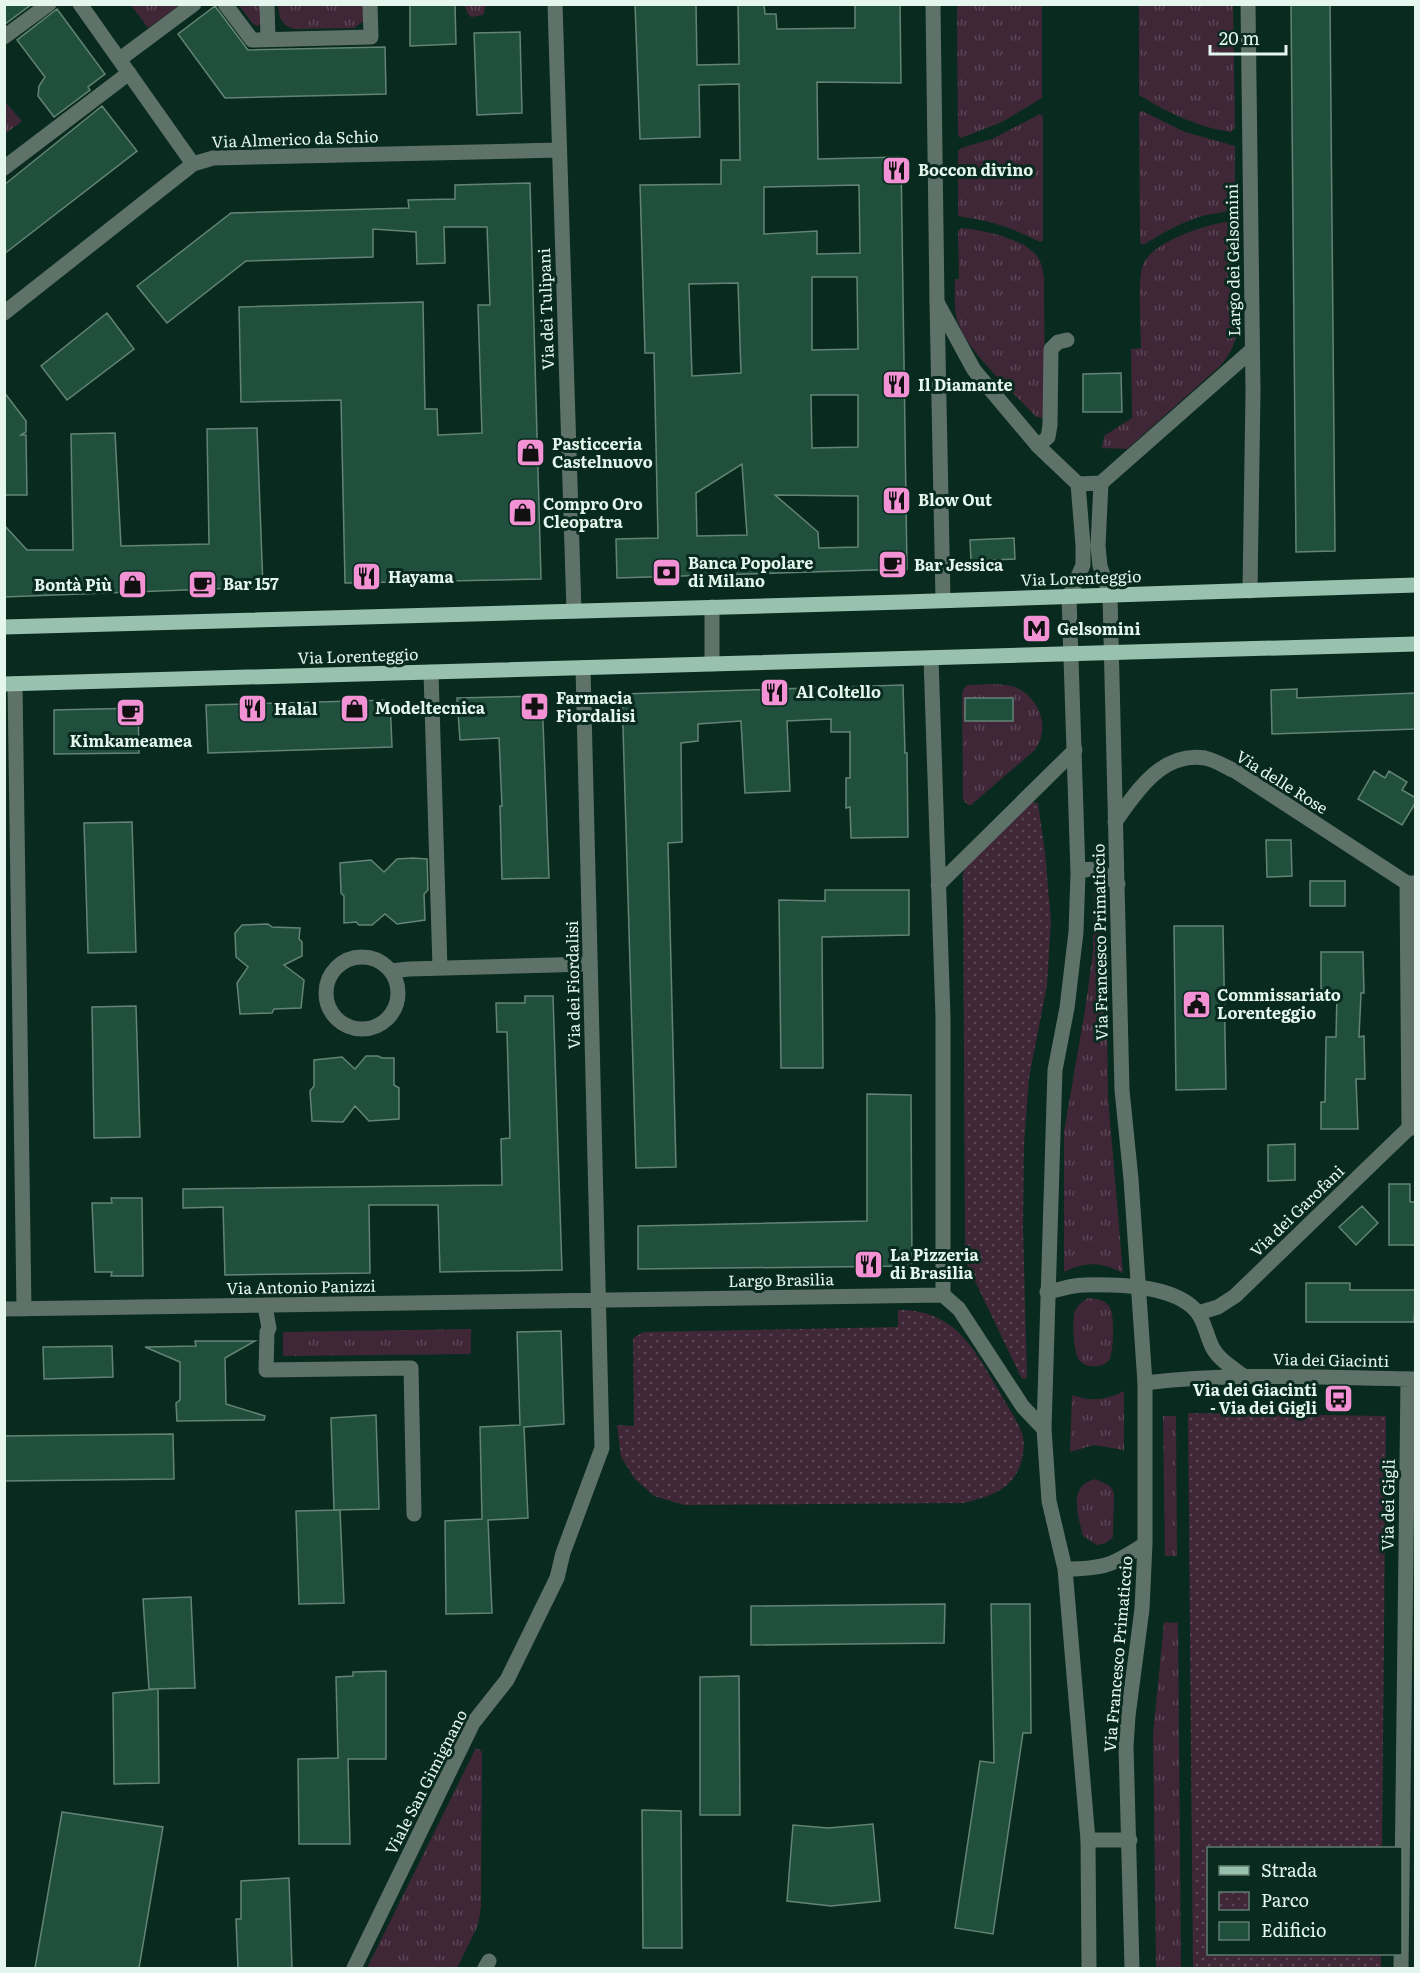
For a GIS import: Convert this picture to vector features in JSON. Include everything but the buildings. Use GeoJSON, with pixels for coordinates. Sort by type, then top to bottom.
{"type":"FeatureCollection","features":[{"type":"Feature","properties":{"kind":"main road","name":"Via Lorenteggio"},"geometry":{"type":"LineString","coordinates":[[4,627],[712,608],[1416,585]]}},
{"type":"Feature","properties":{"kind":"main road","name":"Via Lorenteggio"},"geometry":{"type":"LineString","coordinates":[[10,684],[1416,644]]}},
{"type":"Feature","properties":{"kind":"street"},"geometry":{"type":"LineString","coordinates":[[4,37],[49,4]]}},
{"type":"Feature","properties":{"kind":"street","name":"Via Almerico da Schio"},"geometry":{"type":"LineString","coordinates":[[80,4],[194,164],[213,158],[232,156],[559,150]]}},
{"type":"Feature","properties":{"kind":"street"},"geometry":{"type":"LineString","coordinates":[[120,60],[194,4]]}},
{"type":"Feature","properties":{"kind":"street"},"geometry":{"type":"LineString","coordinates":[[225,4],[252,40],[371,37],[370,4]]}},
{"type":"Feature","properties":{"kind":"street"},"geometry":{"type":"LineString","coordinates":[[267,4],[268,39]]}},
{"type":"Feature","properties":{"kind":"street","name":"Via dei Tulipani"},"geometry":{"type":"LineString","coordinates":[[555,4],[574,611]]}},
{"type":"Feature","properties":{"kind":"street"},"geometry":{"type":"LineString","coordinates":[[933,4],[943,600]]}},
{"type":"Feature","properties":{"kind":"street","name":"Largo dei Gelsomini"},"geometry":{"type":"LineString","coordinates":[[1101,483],[1252,350],[1248,4]]}},
{"type":"Feature","properties":{"kind":"street"},"geometry":{"type":"LineString","coordinates":[[4,168],[129,73]]}},
{"type":"Feature","properties":{"kind":"street"},"geometry":{"type":"LineString","coordinates":[[4,313],[194,164]]}},
{"type":"Feature","properties":{"kind":"street"},"geometry":{"type":"LineString","coordinates":[[937,302],[974,370],[1038,446],[1078,484],[1083,565],[1069,597]]}},
{"type":"Feature","properties":{"kind":"street"},"geometry":{"type":"LineString","coordinates":[[1038,446],[1048,437],[1050,425],[1051,349],[1058,342],[1067,340]]}},
{"type":"Feature","properties":{"kind":"street"},"geometry":{"type":"LineString","coordinates":[[1250,591],[1252,350]]}},
{"type":"Feature","properties":{"kind":"street"},"geometry":{"type":"LineString","coordinates":[[1078,484],[1101,483],[1098,546],[1100,566],[1110,596]]}},
{"type":"Feature","properties":{"kind":"street","name":"Via Francesco Primaticcio"},"geometry":{"type":"LineString","coordinates":[[1110,596],[1122,1090],[1138,1287]]}},
{"type":"Feature","properties":{"kind":"street","name":"Via Francesco Primaticcio"},"geometry":{"type":"LineString","coordinates":[[1047,1292],[1055,1070],[1068,998],[1076,932],[1078,873],[1069,597]]}},
{"type":"Feature","properties":{"kind":"street"},"geometry":{"type":"LineString","coordinates":[[712,608],[712,664]]}},
{"type":"Feature","properties":{"kind":"street"},"geometry":{"type":"LineString","coordinates":[[931,658],[943,1017],[943,1295],[959,1309],[1023,1407],[1044,1429]]}},
{"type":"Feature","properties":{"kind":"street","name":"Via dei Fiordalisi"},"geometry":{"type":"LineString","coordinates":[[583,668],[598,1301]]}},
{"type":"Feature","properties":{"kind":"street"},"geometry":{"type":"LineString","coordinates":[[431,672],[440,968]]}},
{"type":"Feature","properties":{"kind":"street"},"geometry":{"type":"LineString","coordinates":[[10,684],[24,1309]]}},
{"type":"Feature","properties":{"kind":"street"},"geometry":{"type":"LineString","coordinates":[[938,885],[1075,750]]}},
{"type":"Feature","properties":{"kind":"street","name":"Via delle Rose"},"geometry":{"type":"LineString","coordinates":[[1115,822],[1135,793],[1149,778],[1167,765],[1182,759],[1207,758],[1235,771],[1411,883],[1412,1128]]}},
{"type":"Feature","properties":{"kind":"street"},"geometry":{"type":"LineString","coordinates":[[1078,873],[1086,868],[1094,868],[1118,884]]}},
{"type":"Feature","properties":{"kind":"street"},"geometry":{"type":"LineString","coordinates":[[391,971],[397,981],[399,991],[397,1002],[393,1012],[377,1026],[366,1029],[345,1025],[330,1010],[326,999],[326,989],[334,969],[353,958],[374,958],[391,971],[590,964]]}},
{"type":"Feature","properties":{"kind":"street","name":"Via dei Garofani"},"geometry":{"type":"LineString","coordinates":[[1198,1313],[1218,1307],[1235,1296],[1412,1128]]}},
{"type":"Feature","properties":{"kind":"street"},"geometry":{"type":"LineString","coordinates":[[1138,1287],[1145,1383],[1145,1544],[1116,1562],[1090,1569],[1065,1569],[1049,1501],[1044,1429],[1047,1292],[1082,1284],[1138,1287],[1172,1294],[1187,1302],[1198,1313],[1215,1353],[1245,1377]]}},
{"type":"Feature","properties":{"kind":"street","name":"Largo Brasilia"},"geometry":{"type":"LineString","coordinates":[[598,1301],[943,1295]]}},
{"type":"Feature","properties":{"kind":"street","name":"Via Antonio Panizzi"},"geometry":{"type":"LineString","coordinates":[[4,1309],[598,1301]]}},
{"type":"Feature","properties":{"kind":"street","name":"Viale San Gimignano"},"geometry":{"type":"LineString","coordinates":[[354,1968],[473,1723],[507,1680],[557,1578],[563,1552],[602,1448],[598,1301]]}},
{"type":"Feature","properties":{"kind":"street"},"geometry":{"type":"LineString","coordinates":[[265,1306],[269,1328],[266,1370],[411,1368],[414,1514]]}},
{"type":"Feature","properties":{"kind":"street"},"geometry":{"type":"LineString","coordinates":[[1145,1383],[1245,1377]]}},
{"type":"Feature","properties":{"kind":"street","name":"Via dei Giacinti"},"geometry":{"type":"LineString","coordinates":[[1245,1377],[1412,1379]]}},
{"type":"Feature","properties":{"kind":"street","name":"Via dei Gigli"},"geometry":{"type":"LineString","coordinates":[[1402,1954],[1409,1860],[1412,1379]]}},
{"type":"Feature","properties":{"kind":"street","name":"Via Francesco Primaticcio"},"geometry":{"type":"LineString","coordinates":[[1132,1968],[1126,1746],[1142,1608],[1145,1544]]}},
{"type":"Feature","properties":{"kind":"street","name":"Via Francesco Primaticcio"},"geometry":{"type":"LineString","coordinates":[[1065,1569],[1088,1840],[1089,1968]]}},
{"type":"Feature","properties":{"kind":"street"},"geometry":{"type":"LineString","coordinates":[[1088,1840],[1130,1840]]}},
{"type":"Feature","properties":{"kind":"green space"},"geometry":{"type":"Polygon","coordinates":[[[131,5],[180,5],[148,28],[131,5]]]}},
{"type":"Feature","properties":{"kind":"green space"},"geometry":{"type":"Polygon","coordinates":[[[239,5],[262,5],[262,23],[257,26],[253,24],[239,5]]]}},
{"type":"Feature","properties":{"kind":"green space"},"geometry":{"type":"Polygon","coordinates":[[[278,5],[365,5],[364,21],[354,28],[294,29],[285,25],[280,18],[278,5]]]}},
{"type":"Feature","properties":{"kind":"green space"},"geometry":{"type":"Polygon","coordinates":[[[464,5],[486,5],[483,15],[471,17],[464,5]]]}},
{"type":"Feature","properties":{"kind":"green space"},"geometry":{"type":"Polygon","coordinates":[[[957,5],[1042,5],[1042,98],[1002,122],[961,138],[958,136],[957,5]]]}},
{"type":"Feature","properties":{"kind":"green space"},"geometry":{"type":"Polygon","coordinates":[[[1139,5],[1233,5],[1235,128],[1231,132],[1206,127],[1183,118],[1139,95],[1139,5]]]}},
{"type":"Feature","properties":{"kind":"green space"},"geometry":{"type":"Polygon","coordinates":[[[4,101],[22,121],[5,134],[4,134],[4,101]]]}},
{"type":"Feature","properties":{"kind":"green space"},"geometry":{"type":"Polygon","coordinates":[[[1142,111],[1185,132],[1235,146],[1235,207],[1184,223],[1143,245],[1140,243],[1139,113],[1142,111]]]}},
{"type":"Feature","properties":{"kind":"green space"},"geometry":{"type":"Polygon","coordinates":[[[1040,114],[1043,117],[1043,241],[1040,242],[993,223],[958,215],[958,151],[961,148],[992,139],[1040,114]]]}},
{"type":"Feature","properties":{"kind":"green space"},"geometry":{"type":"Polygon","coordinates":[[[1232,221],[1236,225],[1236,293],[1240,293],[1240,303],[1239,323],[1231,351],[1219,367],[1127,449],[1102,448],[1104,436],[1132,418],[1131,349],[1141,348],[1140,292],[1143,265],[1149,256],[1169,241],[1196,230],[1232,221]]]}},
{"type":"Feature","properties":{"kind":"green space"},"geometry":{"type":"Polygon","coordinates":[[[961,228],[991,233],[1013,240],[1031,250],[1040,261],[1044,279],[1045,413],[1043,418],[1036,417],[993,373],[972,348],[959,325],[955,308],[955,279],[959,279],[958,231],[961,228]]]}},
{"type":"Feature","properties":{"kind":"green space"},"geometry":{"type":"Polygon","coordinates":[[[1001,684],[1014,687],[1029,696],[1042,719],[1041,739],[1035,750],[971,805],[963,800],[962,695],[964,688],[968,685],[1001,684]]]}},
{"type":"Feature","properties":{"kind":"green space"},"geometry":{"type":"Polygon","coordinates":[[[1031,802],[1038,803],[1051,921],[1047,985],[1029,1078],[1024,1144],[1023,1227],[1027,1378],[1022,1379],[963,1256],[965,1241],[963,874],[968,859],[1031,802]]]}},
{"type":"Feature","properties":{"kind":"green space"},"geometry":{"type":"Polygon","coordinates":[[[1098,875],[1105,883],[1108,1097],[1123,1273],[1093,1264],[1064,1272],[1064,1132],[1093,952],[1094,881],[1098,875]]]}},
{"type":"Feature","properties":{"kind":"green space"},"geometry":{"type":"Polygon","coordinates":[[[1088,1298],[1105,1302],[1112,1316],[1111,1356],[1106,1363],[1099,1366],[1082,1363],[1075,1344],[1073,1329],[1075,1311],[1088,1298]]]}},
{"type":"Feature","properties":{"kind":"green space"},"geometry":{"type":"Polygon","coordinates":[[[898,1310],[917,1311],[934,1316],[960,1334],[981,1360],[1014,1416],[1023,1438],[1023,1456],[1014,1478],[1001,1490],[964,1503],[684,1505],[654,1496],[635,1479],[621,1457],[617,1425],[634,1426],[633,1338],[644,1332],[898,1327],[898,1310]]]}},
{"type":"Feature","properties":{"kind":"green space"},"geometry":{"type":"Polygon","coordinates":[[[471,1329],[471,1354],[283,1356],[283,1332],[471,1329]]]}},
{"type":"Feature","properties":{"kind":"green space"},"geometry":{"type":"Polygon","coordinates":[[[1124,1391],[1124,1450],[1094,1445],[1070,1452],[1072,1395],[1085,1399],[1098,1399],[1124,1391]]]}},
{"type":"Feature","properties":{"kind":"green space"},"geometry":{"type":"Polygon","coordinates":[[[1188,1413],[1386,1416],[1382,1847],[1207,1847],[1207,1955],[1381,1955],[1381,1968],[1193,1968],[1188,1413]]]}},
{"type":"Feature","properties":{"kind":"green space"},"geometry":{"type":"Polygon","coordinates":[[[1163,1416],[1176,1416],[1177,1556],[1165,1556],[1163,1416]]]}},
{"type":"Feature","properties":{"kind":"green space"},"geometry":{"type":"Polygon","coordinates":[[[1096,1479],[1110,1486],[1114,1493],[1113,1537],[1106,1543],[1097,1545],[1083,1536],[1077,1510],[1081,1487],[1096,1479]]]}},
{"type":"Feature","properties":{"kind":"green space"},"geometry":{"type":"Polygon","coordinates":[[[1164,1622],[1178,1623],[1181,1968],[1156,1968],[1153,1734],[1164,1622]]]}},
{"type":"Feature","properties":{"kind":"green space"},"geometry":{"type":"Polygon","coordinates":[[[477,1748],[482,1752],[481,1907],[478,1925],[457,1968],[367,1968],[475,1750],[477,1748]]]}},
{"type":"Feature","properties":{"kind":"place","name":"Boccon divino"},"geometry":{"type":"Point","coordinates":[897,170]}},
{"type":"Feature","properties":{"kind":"place","name":"Il Diamante"},"geometry":{"type":"Point","coordinates":[897,385]}},
{"type":"Feature","properties":{"kind":"place","name":"Pasticceria Castelnuovo"},"geometry":{"type":"Point","coordinates":[531,453]}},
{"type":"Feature","properties":{"kind":"place","name":"Blow Out"},"geometry":{"type":"Point","coordinates":[897,500]}},
{"type":"Feature","properties":{"kind":"place","name":"Compro Oro Cleopatra"},"geometry":{"type":"Point","coordinates":[522,513]}},
{"type":"Feature","properties":{"kind":"place","name":"Bar Jessica"},"geometry":{"type":"Point","coordinates":[893,565]}},
{"type":"Feature","properties":{"kind":"place","name":"Banca Popolare di Milano"},"geometry":{"type":"Point","coordinates":[667,572]}},
{"type":"Feature","properties":{"kind":"place","name":"Hayama"},"geometry":{"type":"Point","coordinates":[367,577]}},
{"type":"Feature","properties":{"kind":"place","name":"Bar 157"},"geometry":{"type":"Point","coordinates":[202,584]}},
{"type":"Feature","properties":{"kind":"place","name":"Bontà Più"},"geometry":{"type":"Point","coordinates":[133,585]}},
{"type":"Feature","properties":{"kind":"place","name":"Gelsomini"},"geometry":{"type":"Point","coordinates":[1036,629]}},
{"type":"Feature","properties":{"kind":"place","name":"Al Coltello"},"geometry":{"type":"Point","coordinates":[775,692]}},
{"type":"Feature","properties":{"kind":"place","name":"Farmacia Fiordalisi"},"geometry":{"type":"Point","coordinates":[535,707]}},
{"type":"Feature","properties":{"kind":"place","name":"Modeltecnica"},"geometry":{"type":"Point","coordinates":[354,708]}},
{"type":"Feature","properties":{"kind":"place","name":"Halal"},"geometry":{"type":"Point","coordinates":[253,709]}},
{"type":"Feature","properties":{"kind":"place","name":"Kimkameamea"},"geometry":{"type":"Point","coordinates":[131,713]}},
{"type":"Feature","properties":{"kind":"place","name":"Commissariato Lorenteggio"},"geometry":{"type":"Point","coordinates":[1196,1004]}},
{"type":"Feature","properties":{"kind":"place","name":"La Pizzeria di Brasilia"},"geometry":{"type":"Point","coordinates":[869,1264]}},
{"type":"Feature","properties":{"kind":"place","name":"Via dei Giacinti - Via dei Gigli"},"geometry":{"type":"Point","coordinates":[1338,1399]}}]}
